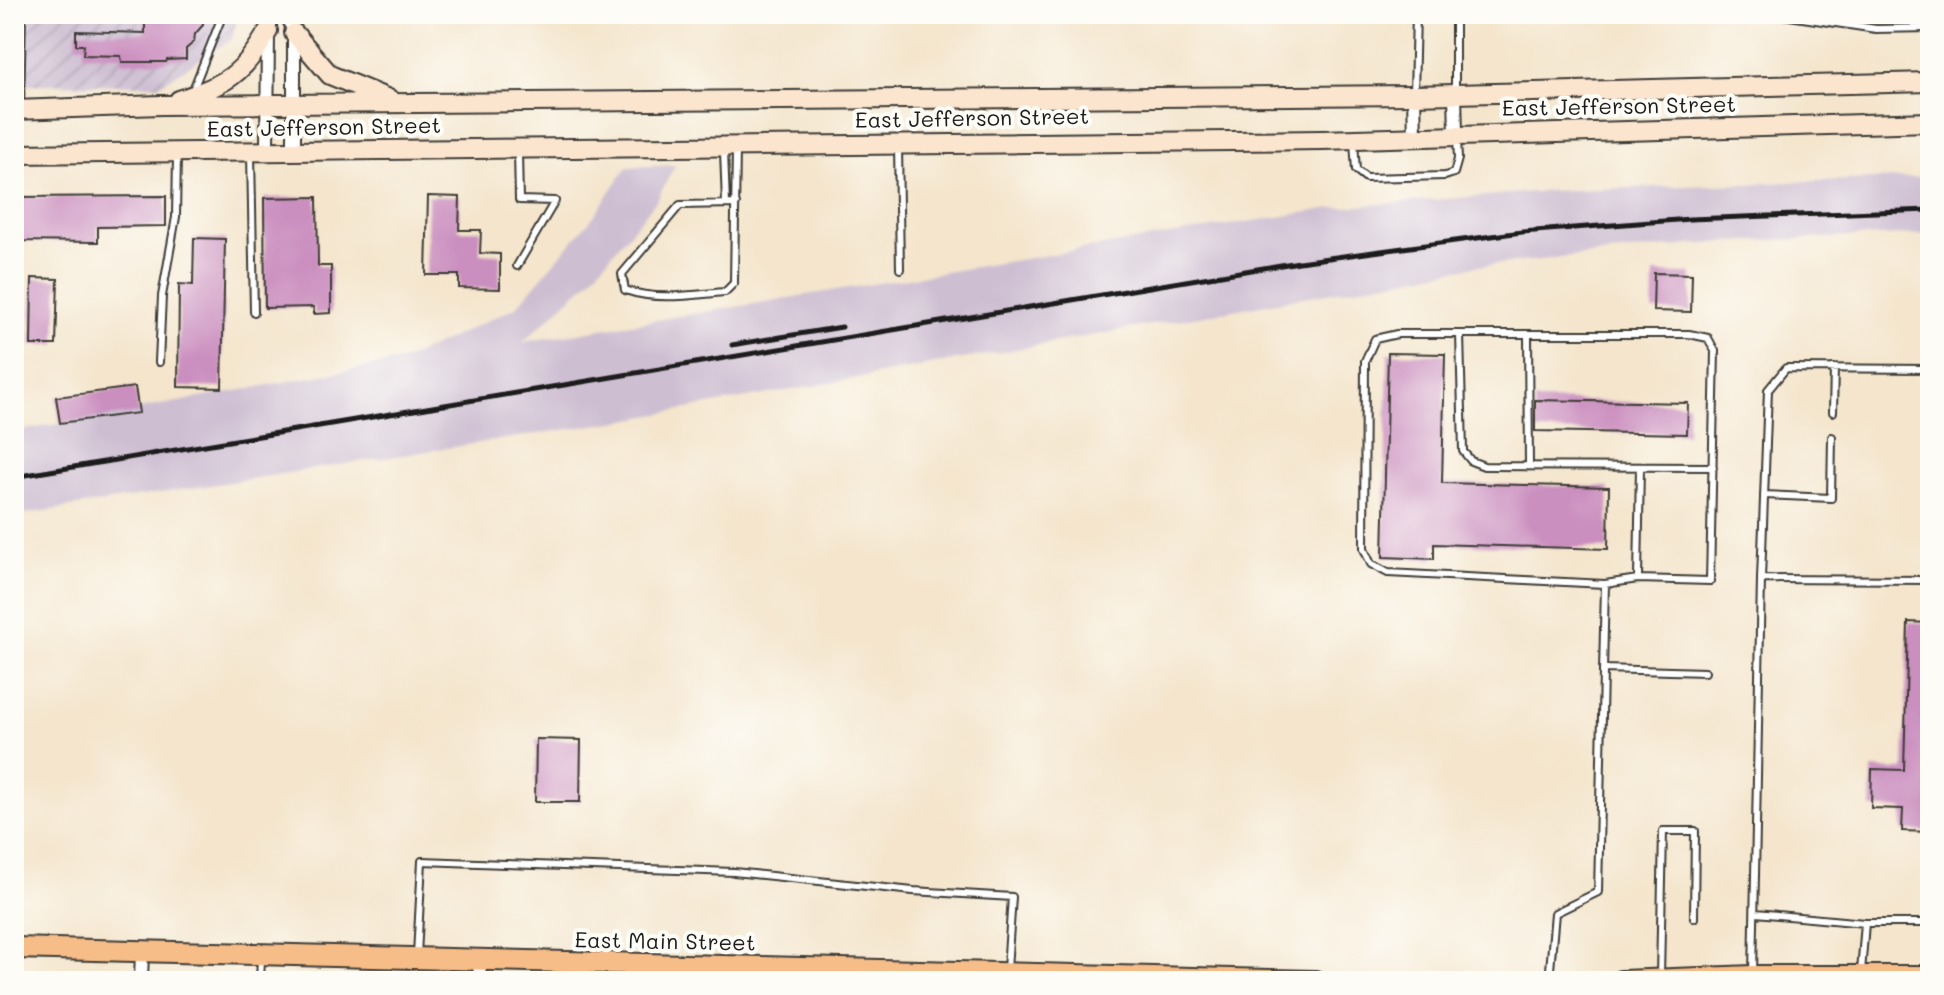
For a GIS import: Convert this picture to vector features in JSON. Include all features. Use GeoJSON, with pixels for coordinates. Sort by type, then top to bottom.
{"type":"FeatureCollection","features":[{"type":"Feature","properties":{"kind":"main road"},"geometry":{"type":"LineString","coordinates":[[161,105],[231,78],[253,58],[270,22]]}},
{"type":"Feature","properties":{"kind":"main road"},"geometry":{"type":"LineString","coordinates":[[294,33],[330,75],[405,105]]}},
{"type":"Feature","properties":{"kind":"main road","name":"East Jefferson Street"},"geometry":{"type":"LineString","coordinates":[[16,110],[161,105],[1414,95],[1930,82]]}},
{"type":"Feature","properties":{"kind":"main road","name":"East Jefferson Street"},"geometry":{"type":"LineString","coordinates":[[14,154],[1354,139],[1930,122]]}},
{"type":"Feature","properties":{"kind":"main road","name":"East Main Street"},"geometry":{"type":"LineString","coordinates":[[14,948],[480,960],[823,975],[1315,981]]}},
{"type":"Feature","properties":{"kind":"main road"},"geometry":{"type":"LineString","coordinates":[[1621,981],[1930,976]]}},
{"type":"Feature","properties":{"kind":"street"},"geometry":{"type":"LineString","coordinates":[[16,110],[19,14]]}},
{"type":"Feature","properties":{"kind":"street"},"geometry":{"type":"LineString","coordinates":[[287,14],[294,33],[294,151]]}},
{"type":"Feature","properties":{"kind":"street"},"geometry":{"type":"LineString","coordinates":[[259,151],[266,105],[270,22]]}},
{"type":"Feature","properties":{"kind":"street"},"geometry":{"type":"LineString","coordinates":[[1455,94],[1456,134]]}},
{"type":"Feature","properties":{"kind":"street"},"geometry":{"type":"LineString","coordinates":[[1414,95],[1415,137]]}},
{"type":"Feature","properties":{"kind":"street"},"geometry":{"type":"LineString","coordinates":[[141,981],[142,951]]}},
{"type":"Feature","properties":{"kind":"street"},"geometry":{"type":"LineString","coordinates":[[479,981],[480,960]]}},
{"type":"Feature","properties":{"kind":"lane"},"geometry":{"type":"LineString","coordinates":[[190,96],[223,14]]}},
{"type":"Feature","properties":{"kind":"lane"},"geometry":{"type":"LineString","coordinates":[[1414,95],[1416,14]]}},
{"type":"Feature","properties":{"kind":"lane"},"geometry":{"type":"LineString","coordinates":[[1455,14],[1455,94]]}},
{"type":"Feature","properties":{"kind":"lane"},"geometry":{"type":"LineString","coordinates":[[1776,14],[1815,17],[1876,29],[1930,28]]}},
{"type":"Feature","properties":{"kind":"lane"},"geometry":{"type":"LineString","coordinates":[[1354,139],[1355,167],[1366,178],[1445,176],[1454,173],[1457,167],[1456,134]]}},
{"type":"Feature","properties":{"kind":"lane"},"geometry":{"type":"LineString","coordinates":[[897,142],[900,269]]}},
{"type":"Feature","properties":{"kind":"lane"},"geometry":{"type":"LineString","coordinates":[[726,204],[730,147]]}},
{"type":"Feature","properties":{"kind":"lane"},"geometry":{"type":"LineString","coordinates":[[730,147],[736,204],[734,283],[725,292],[645,297],[625,290],[622,274],[680,205],[736,204]]}},
{"type":"Feature","properties":{"kind":"lane"},"geometry":{"type":"LineString","coordinates":[[517,266],[555,201],[519,200],[518,148]]}},
{"type":"Feature","properties":{"kind":"lane"},"geometry":{"type":"LineString","coordinates":[[254,312],[259,151]]}},
{"type":"Feature","properties":{"kind":"lane"},"geometry":{"type":"LineString","coordinates":[[159,362],[162,296],[176,217],[177,152]]}},
{"type":"Feature","properties":{"kind":"lane"},"geometry":{"type":"LineString","coordinates":[[1397,334],[1528,334],[1689,334],[1708,338],[1715,351],[1710,581],[1638,579],[1605,584],[1388,573],[1371,564],[1364,549],[1365,361],[1375,339],[1397,334]]}},
{"type":"Feature","properties":{"kind":"lane"},"geometry":{"type":"LineString","coordinates":[[1460,334],[1463,451],[1471,461],[1484,466],[1713,467]]}},
{"type":"Feature","properties":{"kind":"lane"},"geometry":{"type":"LineString","coordinates":[[1528,334],[1529,466]]}},
{"type":"Feature","properties":{"kind":"lane"},"geometry":{"type":"LineString","coordinates":[[1752,979],[1768,390],[1786,368],[1930,369]]}},
{"type":"Feature","properties":{"kind":"lane"},"geometry":{"type":"LineString","coordinates":[[1833,412],[1834,368]]}},
{"type":"Feature","properties":{"kind":"lane"},"geometry":{"type":"LineString","coordinates":[[1764,495],[1831,498],[1832,437]]}},
{"type":"Feature","properties":{"kind":"lane"},"geometry":{"type":"LineString","coordinates":[[1638,579],[1640,467]]}},
{"type":"Feature","properties":{"kind":"lane"},"geometry":{"type":"LineString","coordinates":[[1761,579],[1930,580]]}},
{"type":"Feature","properties":{"kind":"lane"},"geometry":{"type":"LineString","coordinates":[[1549,981],[1555,913],[1598,892],[1605,584]]}},
{"type":"Feature","properties":{"kind":"lane"},"geometry":{"type":"LineString","coordinates":[[1603,669],[1705,672]]}},
{"type":"Feature","properties":{"kind":"lane"},"geometry":{"type":"LineString","coordinates":[[1656,980],[1663,831],[1695,831],[1694,918]]}},
{"type":"Feature","properties":{"kind":"lane"},"geometry":{"type":"LineString","coordinates":[[416,958],[422,861],[734,872],[913,891],[1012,897],[1007,977]]}},
{"type":"Feature","properties":{"kind":"lane"},"geometry":{"type":"LineString","coordinates":[[1756,913],[1865,923],[1930,923]]}},
{"type":"Feature","properties":{"kind":"lane"},"geometry":{"type":"LineString","coordinates":[[1860,975],[1865,923]]}},
{"type":"Feature","properties":{"kind":"lane"},"geometry":{"type":"LineString","coordinates":[[260,981],[261,954]]}},
{"type":"Feature","properties":{"kind":"shaded area"},"geometry":{"type":"Polygon","coordinates":[[[14,14],[238,14],[232,39],[159,85],[14,84],[14,14]]]}},
{"type":"Feature","properties":{"kind":"shaded area"},"geometry":{"type":"Polygon","coordinates":[[[675,165],[657,200],[590,280],[523,342],[1332,208],[1547,191],[1930,177],[1930,234],[1722,242],[1470,267],[620,421],[14,516],[14,432],[405,360],[516,307],[594,216],[627,167],[675,165]]]}},
{"type":"Feature","properties":{"kind":"building"},"geometry":{"type":"Polygon","coordinates":[[[145,14],[203,14],[203,25],[195,34],[194,42],[186,49],[186,59],[122,62],[121,56],[83,55],[84,45],[76,45],[76,31],[145,33],[145,14]]]}},
{"type":"Feature","properties":{"kind":"building"},"geometry":{"type":"Polygon","coordinates":[[[166,196],[166,226],[98,227],[98,242],[17,241],[17,230],[14,230],[14,197],[166,196]]]}},
{"type":"Feature","properties":{"kind":"building"},"geometry":{"type":"Polygon","coordinates":[[[428,196],[460,197],[459,230],[481,230],[480,253],[500,254],[500,289],[459,288],[459,275],[426,275],[428,196]]]}},
{"type":"Feature","properties":{"kind":"building"},"geometry":{"type":"Polygon","coordinates":[[[317,197],[318,266],[331,266],[331,313],[314,314],[314,307],[265,308],[264,198],[317,197]]]}},
{"type":"Feature","properties":{"kind":"building"},"geometry":{"type":"Polygon","coordinates":[[[194,238],[225,239],[222,388],[178,387],[179,284],[193,285],[194,238]]]}},
{"type":"Feature","properties":{"kind":"building"},"geometry":{"type":"Polygon","coordinates":[[[1654,273],[1692,274],[1691,312],[1653,311],[1654,273]]]}},
{"type":"Feature","properties":{"kind":"building"},"geometry":{"type":"Polygon","coordinates":[[[32,278],[58,279],[56,345],[31,345],[32,278]]]}},
{"type":"Feature","properties":{"kind":"building"},"geometry":{"type":"Polygon","coordinates":[[[1388,353],[1445,354],[1442,483],[1609,487],[1608,549],[1434,544],[1434,559],[1383,557],[1388,353]]]}},
{"type":"Feature","properties":{"kind":"building"},"geometry":{"type":"Polygon","coordinates":[[[135,387],[139,413],[60,423],[56,397],[135,387]]]}},
{"type":"Feature","properties":{"kind":"building"},"geometry":{"type":"Polygon","coordinates":[[[1535,400],[1688,403],[1687,434],[1535,431],[1535,400]]]}},
{"type":"Feature","properties":{"kind":"building"},"geometry":{"type":"Polygon","coordinates":[[[1908,622],[1930,623],[1930,832],[1902,831],[1903,809],[1871,808],[1872,769],[1904,770],[1908,622]]]}},
{"type":"Feature","properties":{"kind":"building"},"geometry":{"type":"Polygon","coordinates":[[[536,739],[581,740],[580,802],[535,802],[536,739]]]}},
{"type":"Feature","properties":{"kind":"railway"},"geometry":{"type":"LineString","coordinates":[[14,477],[1299,262],[1522,232],[1690,219],[1930,210]]}},
{"type":"Feature","properties":{"kind":"railway"},"geometry":{"type":"LineString","coordinates":[[732,345],[842,327]]}}]}
